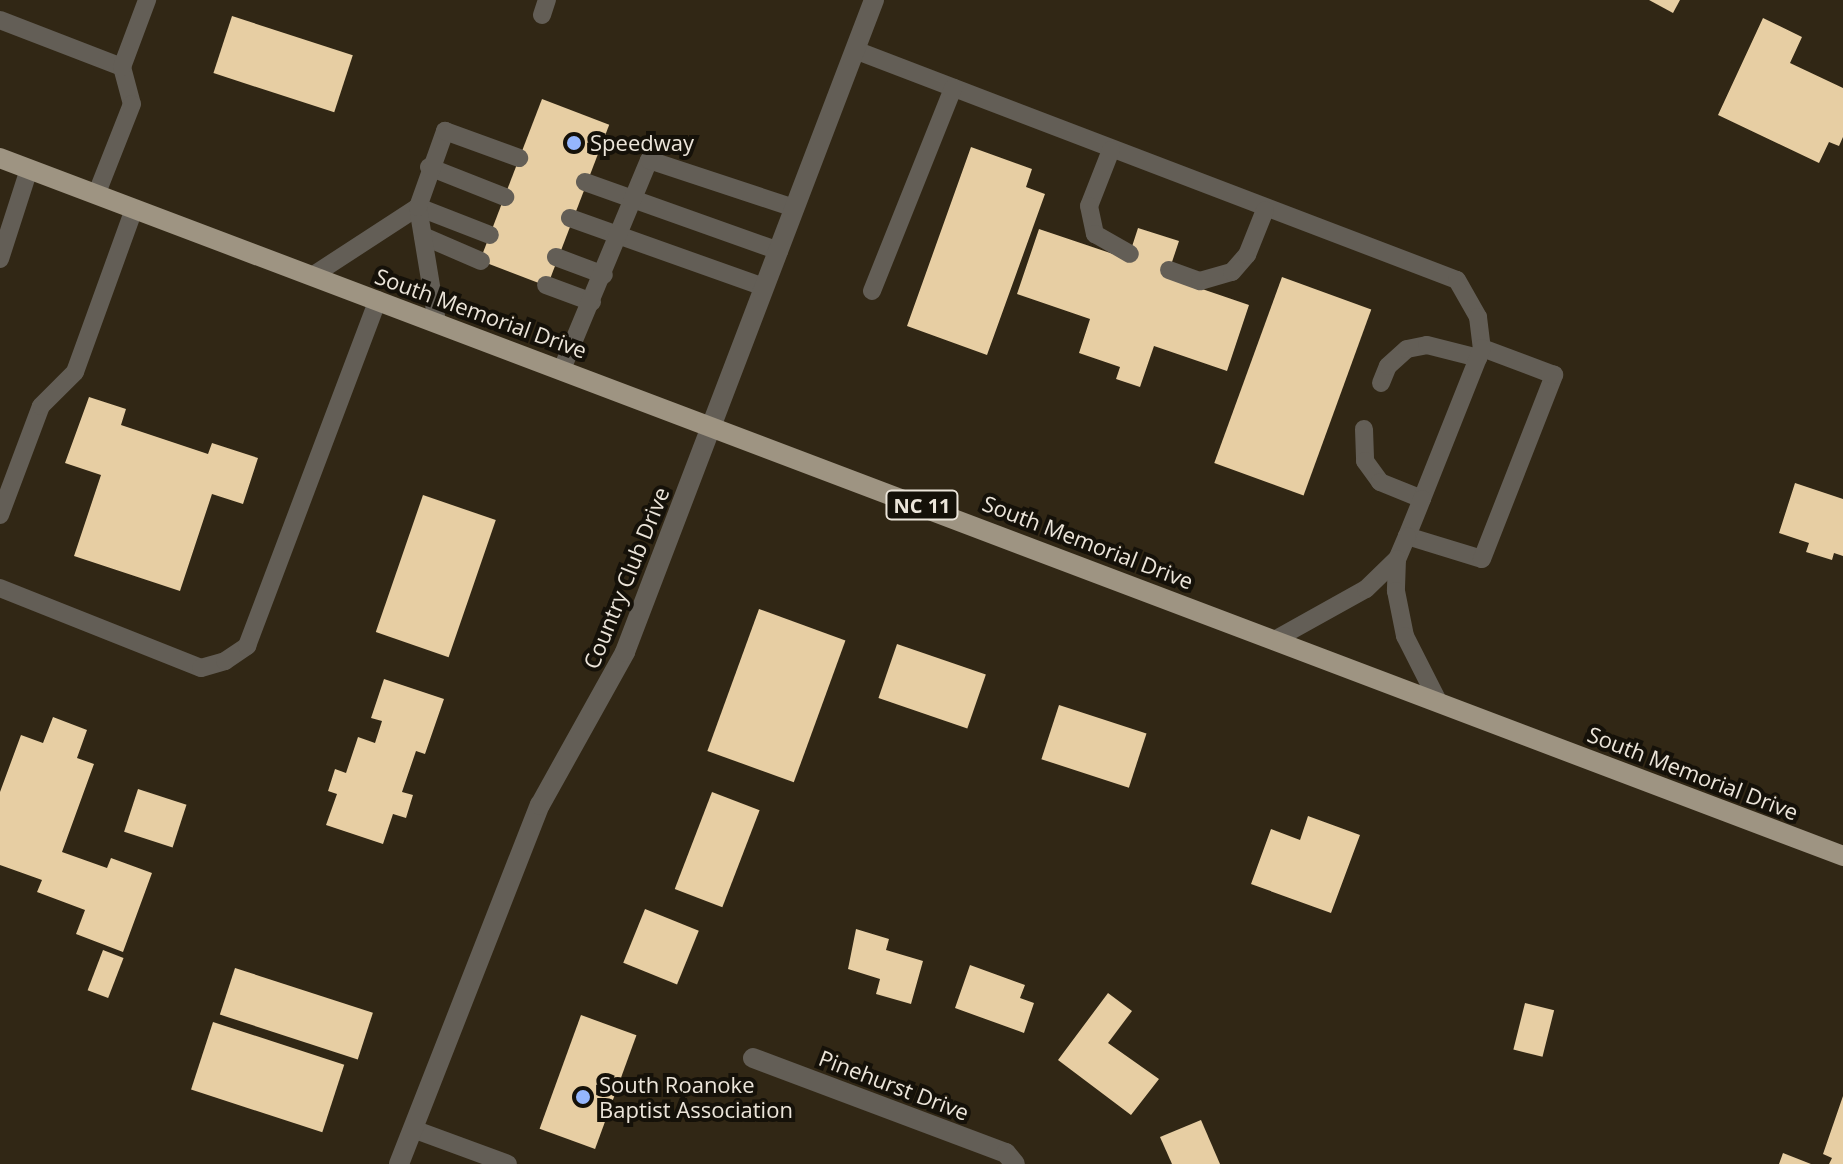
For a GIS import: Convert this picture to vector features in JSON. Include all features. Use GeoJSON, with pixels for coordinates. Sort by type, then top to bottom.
{"type":"FeatureCollection","features":[{"type":"Feature","properties":{"kind":"main road","name":"South Memorial Drive"},"geometry":{"type":"LineString","coordinates":[[0,158],[1843,856]]}},
{"type":"Feature","properties":{"kind":"street","name":"Country Club Drive"},"geometry":{"type":"LineString","coordinates":[[399,1164],[540,805],[625,652],[874,0]]}},
{"type":"Feature","properties":{"kind":"street","name":"Pinehurst Drive"},"geometry":{"type":"LineString","coordinates":[[753,1058],[1006,1153],[1015,1164]]}},
{"type":"Feature","properties":{"kind":"lane"},"geometry":{"type":"LineString","coordinates":[[97,193],[132,104],[122,67],[147,0]]}},
{"type":"Feature","properties":{"kind":"lane"},"geometry":{"type":"LineString","coordinates":[[0,20],[122,67]]}},
{"type":"Feature","properties":{"kind":"lane"},"geometry":{"type":"LineString","coordinates":[[855,50],[1265,210],[1457,280],[1478,317],[1480,353],[1397,559],[1396,591],[1405,636],[1438,701]]}},
{"type":"Feature","properties":{"kind":"lane"},"geometry":{"type":"LineString","coordinates":[[872,291],[953,88]]}},
{"type":"Feature","properties":{"kind":"lane"},"geometry":{"type":"LineString","coordinates":[[437,322],[418,207],[429,167],[445,131],[519,158]]}},
{"type":"Feature","properties":{"kind":"lane"},"geometry":{"type":"LineString","coordinates":[[1111,150],[1089,206],[1095,234],[1130,254]]}},
{"type":"Feature","properties":{"kind":"lane"},"geometry":{"type":"LineString","coordinates":[[562,369],[636,201],[649,160],[794,208]]}},
{"type":"Feature","properties":{"kind":"lane"},"geometry":{"type":"LineString","coordinates":[[429,167],[505,197]]}},
{"type":"Feature","properties":{"kind":"lane"},"geometry":{"type":"LineString","coordinates":[[0,259],[29,169]]}},
{"type":"Feature","properties":{"kind":"lane"},"geometry":{"type":"LineString","coordinates":[[585,182],[779,251]]}},
{"type":"Feature","properties":{"kind":"lane"},"geometry":{"type":"LineString","coordinates":[[418,207],[490,235]]}},
{"type":"Feature","properties":{"kind":"lane"},"geometry":{"type":"LineString","coordinates":[[312,276],[418,207]]}},
{"type":"Feature","properties":{"kind":"lane"},"geometry":{"type":"LineString","coordinates":[[0,515],[41,406],[75,372],[134,209]]}},
{"type":"Feature","properties":{"kind":"lane"},"geometry":{"type":"LineString","coordinates":[[1169,270],[1200,281],[1232,272],[1247,255],[1265,210]]}},
{"type":"Feature","properties":{"kind":"lane"},"geometry":{"type":"LineString","coordinates":[[570,218],[764,287]]}},
{"type":"Feature","properties":{"kind":"lane"},"geometry":{"type":"LineString","coordinates":[[423,236],[481,261]]}},
{"type":"Feature","properties":{"kind":"lane"},"geometry":{"type":"LineString","coordinates":[[556,257],[604,275]]}},
{"type":"Feature","properties":{"kind":"lane"},"geometry":{"type":"LineString","coordinates":[[546,285],[592,302]]}},
{"type":"Feature","properties":{"kind":"lane"},"geometry":{"type":"LineString","coordinates":[[0,588],[201,668],[225,661],[247,646],[378,300]]}},
{"type":"Feature","properties":{"kind":"lane"},"geometry":{"type":"LineString","coordinates":[[1381,383],[1388,366],[1407,349],[1427,345],[1480,353],[1554,375],[1482,559],[1407,536]]}},
{"type":"Feature","properties":{"kind":"lane"},"geometry":{"type":"LineString","coordinates":[[1364,429],[1365,461],[1380,482],[1422,499]]}},
{"type":"Feature","properties":{"kind":"lane"},"geometry":{"type":"LineString","coordinates":[[1276,639],[1366,589],[1397,559]]}},
{"type":"Feature","properties":{"kind":"lane"},"geometry":{"type":"LineString","coordinates":[[413,1129],[508,1164]]}},
{"type":"Feature","properties":{"kind":"building"},"geometry":{"type":"Polygon","coordinates":[[[1649,0],[1680,0],[1673,13],[1649,0]]]}},
{"type":"Feature","properties":{"kind":"building"},"geometry":{"type":"Polygon","coordinates":[[[232,16],[353,55],[334,112],[213,73],[232,16]]]}},
{"type":"Feature","properties":{"kind":"building"},"geometry":{"type":"Polygon","coordinates":[[[1763,18],[1802,37],[1790,63],[1843,88],[1843,137],[1839,146],[1829,142],[1819,163],[1718,115],[1763,18]]]}},
{"type":"Feature","properties":{"kind":"building"},"geometry":{"type":"Polygon","coordinates":[[[542,99],[609,125],[547,286],[480,261],[542,99]]]}},
{"type":"Feature","properties":{"kind":"building"},"geometry":{"type":"Polygon","coordinates":[[[971,147],[1032,169],[1026,187],[1045,194],[987,355],[907,326],[971,147]]]}},
{"type":"Feature","properties":{"kind":"building"},"geometry":{"type":"Polygon","coordinates":[[[1138,228],[1179,241],[1167,277],[1249,305],[1227,371],[1154,346],[1140,387],[1116,379],[1120,367],[1079,353],[1090,319],[1017,294],[1039,229],[1128,259],[1138,228]]]}},
{"type":"Feature","properties":{"kind":"building"},"geometry":{"type":"Polygon","coordinates":[[[1282,277],[1371,309],[1304,496],[1214,463],[1282,277]]]}},
{"type":"Feature","properties":{"kind":"building"},"geometry":{"type":"Polygon","coordinates":[[[89,397],[126,409],[121,425],[208,454],[212,443],[258,458],[243,504],[212,494],[180,591],[74,556],[101,475],[65,463],[89,397]]]}},
{"type":"Feature","properties":{"kind":"building"},"geometry":{"type":"Polygon","coordinates":[[[1795,483],[1843,499],[1843,556],[1834,553],[1832,560],[1806,552],[1809,543],[1779,533],[1795,483]]]}},
{"type":"Feature","properties":{"kind":"building"},"geometry":{"type":"Polygon","coordinates":[[[423,495],[496,520],[449,657],[376,632],[423,495]]]}},
{"type":"Feature","properties":{"kind":"building"},"geometry":{"type":"Polygon","coordinates":[[[759,609],[845,640],[794,782],[707,751],[759,609]]]}},
{"type":"Feature","properties":{"kind":"building"},"geometry":{"type":"Polygon","coordinates":[[[897,644],[986,675],[967,728],[878,698],[897,644]]]}},
{"type":"Feature","properties":{"kind":"building"},"geometry":{"type":"Polygon","coordinates":[[[384,679],[444,699],[425,754],[416,751],[402,792],[413,795],[406,818],[393,814],[383,844],[326,825],[337,794],[328,791],[335,769],[346,773],[358,737],[375,743],[382,721],[371,718],[384,679]]]}},
{"type":"Feature","properties":{"kind":"building"},"geometry":{"type":"Polygon","coordinates":[[[1059,705],[1146,733],[1129,788],[1041,759],[1059,705]]]}},
{"type":"Feature","properties":{"kind":"building"},"geometry":{"type":"Polygon","coordinates":[[[53,717],[87,730],[77,758],[94,764],[62,852],[107,868],[111,858],[152,873],[123,952],[76,934],[85,910],[37,892],[42,880],[0,865],[0,792],[21,735],[43,743],[53,717]]]}},
{"type":"Feature","properties":{"kind":"building"},"geometry":{"type":"Polygon","coordinates":[[[138,789],[187,805],[173,848],[124,832],[138,789]]]}},
{"type":"Feature","properties":{"kind":"building"},"geometry":{"type":"Polygon","coordinates":[[[712,792],[760,810],[722,907],[675,889],[712,792]]]}},
{"type":"Feature","properties":{"kind":"building"},"geometry":{"type":"Polygon","coordinates":[[[1308,816],[1360,835],[1331,913],[1251,884],[1271,829],[1300,840],[1308,816]]]}},
{"type":"Feature","properties":{"kind":"building"},"geometry":{"type":"Polygon","coordinates":[[[645,909],[699,931],[677,985],[623,963],[645,909]]]}},
{"type":"Feature","properties":{"kind":"building"},"geometry":{"type":"Polygon","coordinates":[[[856,929],[889,939],[886,950],[923,961],[911,1004],[876,994],[880,979],[848,969],[856,929]]]}},
{"type":"Feature","properties":{"kind":"building"},"geometry":{"type":"Polygon","coordinates":[[[103,950],[124,958],[108,998],[88,990],[103,950]]]}},
{"type":"Feature","properties":{"kind":"building"},"geometry":{"type":"Polygon","coordinates":[[[970,965],[1025,985],[1020,998],[1034,1003],[1024,1033],[955,1008],[970,965]]]}},
{"type":"Feature","properties":{"kind":"building"},"geometry":{"type":"Polygon","coordinates":[[[235,968],[373,1013],[358,1059],[220,1015],[235,968]]]}},
{"type":"Feature","properties":{"kind":"building"},"geometry":{"type":"Polygon","coordinates":[[[1108,993],[1132,1011],[1108,1043],[1159,1079],[1131,1115],[1058,1060],[1108,993]]]}},
{"type":"Feature","properties":{"kind":"building"},"geometry":{"type":"Polygon","coordinates":[[[1525,1003],[1554,1010],[1542,1057],[1513,1050],[1525,1003]]]}},
{"type":"Feature","properties":{"kind":"building","name":"South Roanoke Baptist Association"},"geometry":{"type":"Polygon","coordinates":[[[581,1015],[636,1035],[595,1149],[540,1129],[581,1015]]]}},
{"type":"Feature","properties":{"kind":"building"},"geometry":{"type":"Polygon","coordinates":[[[213,1022],[344,1065],[322,1132],[191,1090],[213,1022]]]}},
{"type":"Feature","properties":{"kind":"building"},"geometry":{"type":"Polygon","coordinates":[[[1843,1096],[1843,1164],[1829,1164],[1832,1158],[1823,1154],[1843,1096]]]}},
{"type":"Feature","properties":{"kind":"building"},"geometry":{"type":"Polygon","coordinates":[[[1201,1120],[1220,1164],[1172,1164],[1160,1137],[1201,1120]]]}},
{"type":"Feature","properties":{"kind":"building"},"geometry":{"type":"Polygon","coordinates":[[[1783,1153],[1811,1164],[1779,1164],[1783,1153]]]}},
{"type":"Feature","properties":{"kind":"place","name":"Speedway"},"geometry":{"type":"Point","coordinates":[574,143]}},
{"type":"Feature","properties":{"kind":"place","name":"South Roanoke Baptist Association"},"geometry":{"type":"Point","coordinates":[583,1097]}}]}
